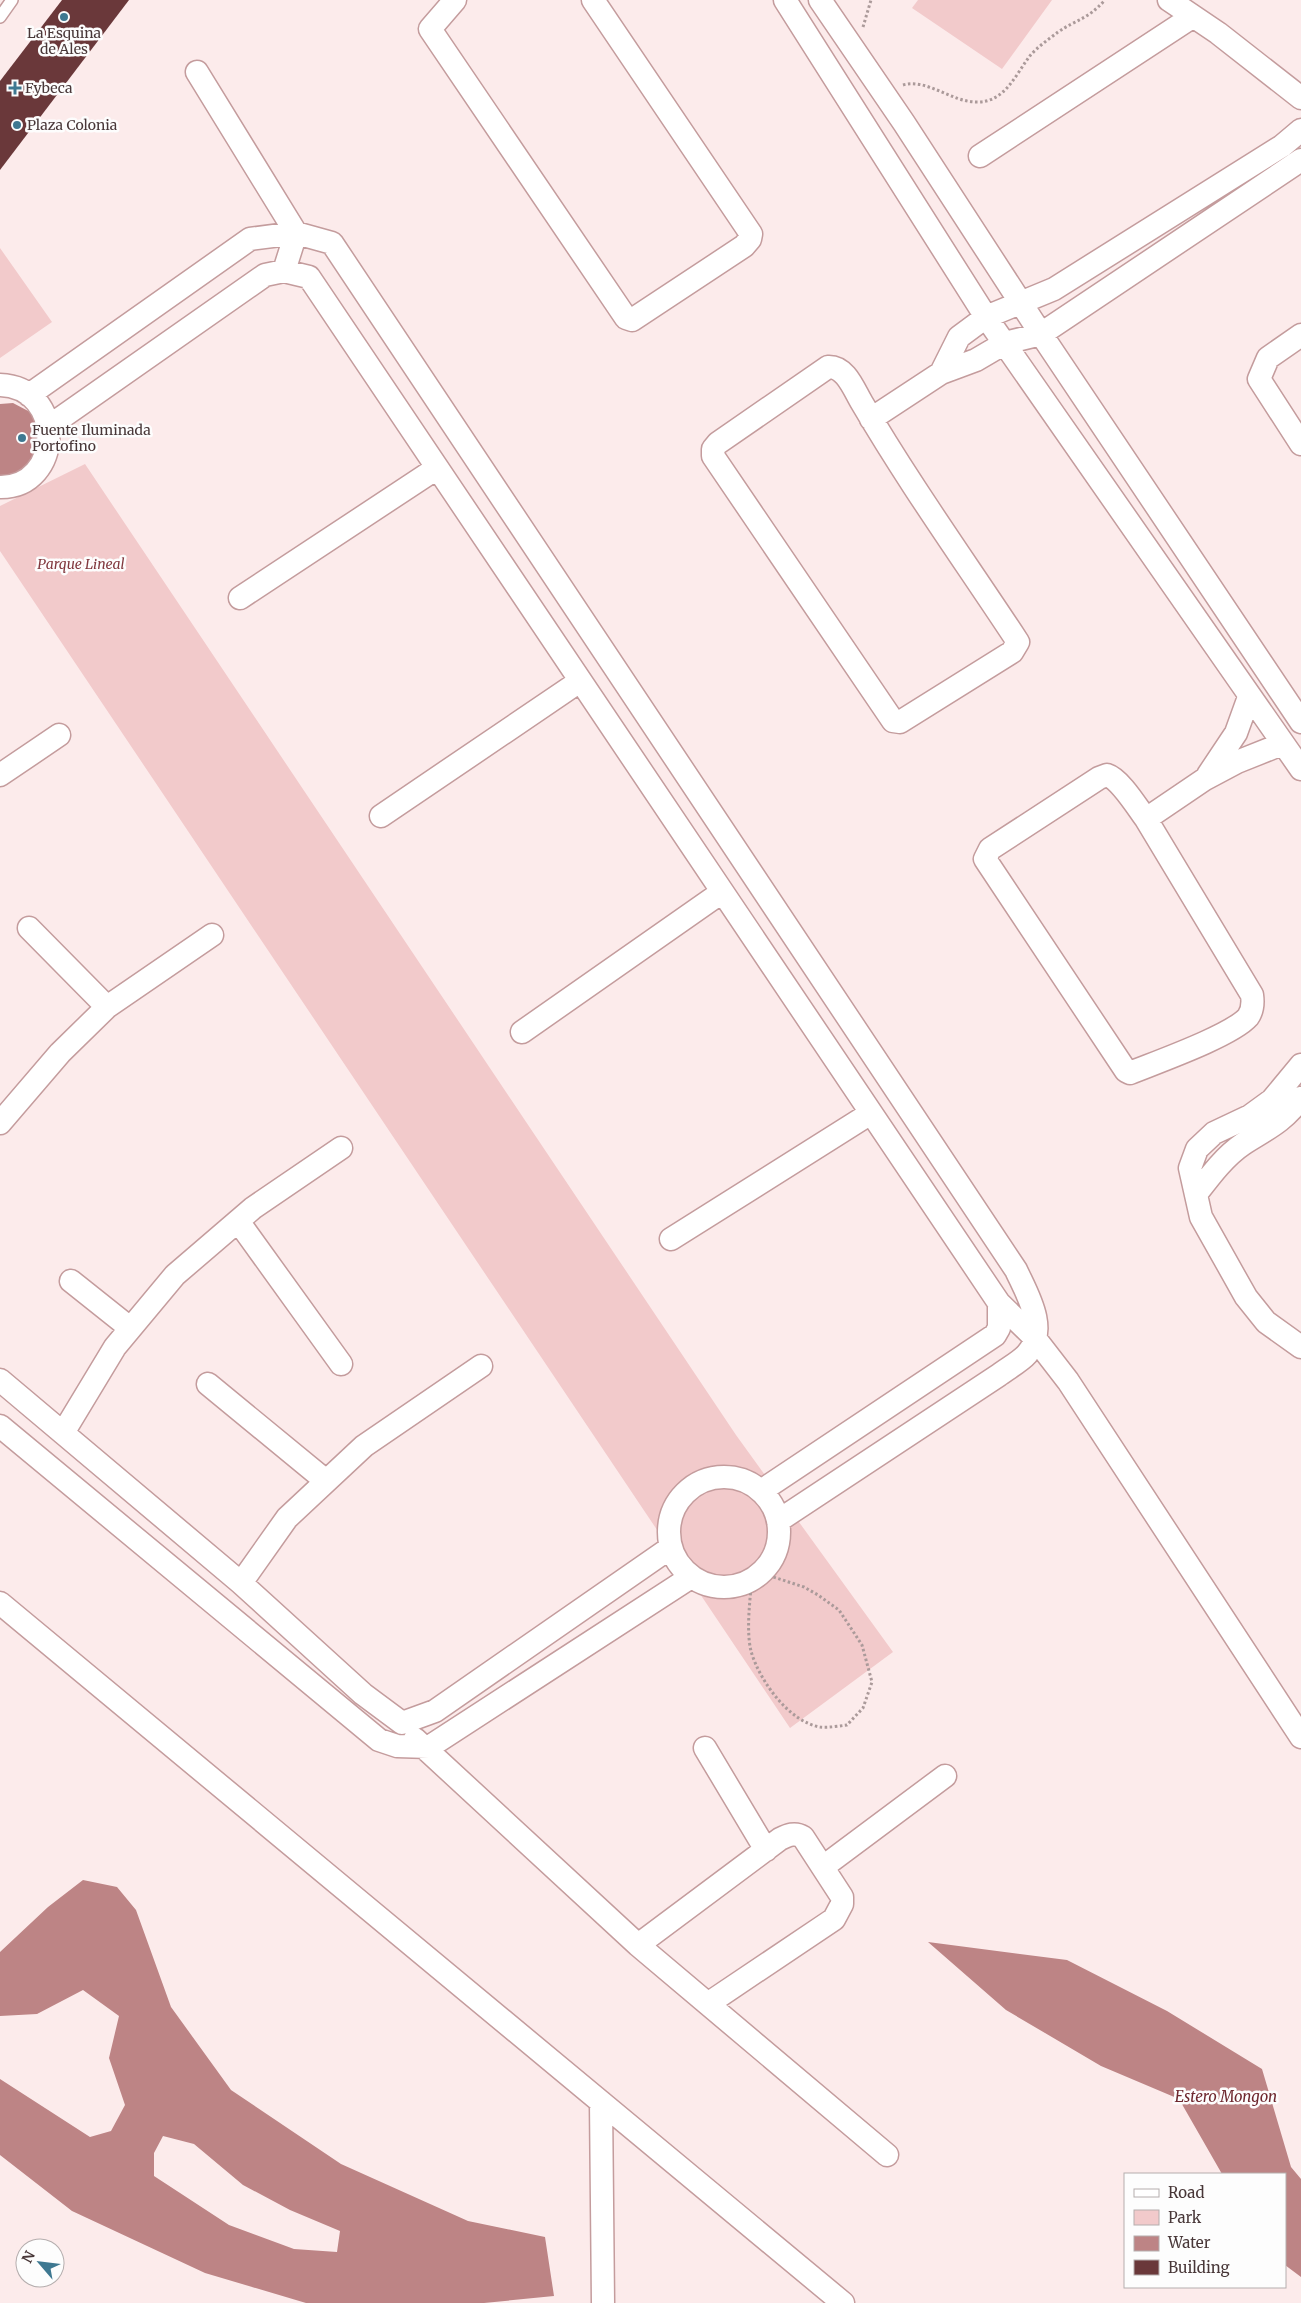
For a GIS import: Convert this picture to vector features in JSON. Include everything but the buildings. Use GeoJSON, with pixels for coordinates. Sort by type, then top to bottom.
{"type":"FeatureCollection","features":[{"type":"Feature","properties":{"kind":"street"},"geometry":{"type":"LineString","coordinates":[[455,0],[430,29],[626,318],[632,320],[744,246],[750,239],[751,234],[603,3]]}},
{"type":"Feature","properties":{"kind":"street"},"geometry":{"type":"LineString","coordinates":[[785,0],[986,317],[1301,769]]}},
{"type":"Feature","properties":{"kind":"street"},"geometry":{"type":"LineString","coordinates":[[820,0],[886,96],[1041,334],[1301,722]]}},
{"type":"Feature","properties":{"kind":"street"},"geometry":{"type":"LineString","coordinates":[[980,156],[1183,7],[1301,98]]}},
{"type":"Feature","properties":{"kind":"street"},"geometry":{"type":"LineString","coordinates":[[196,72],[296,233],[284,271]]}},
{"type":"Feature","properties":{"kind":"street"},"geometry":{"type":"LineString","coordinates":[[941,373],[959,337],[986,317],[1054,289],[1282,146],[1301,130]]}},
{"type":"Feature","properties":{"kind":"street"},"geometry":{"type":"LineString","coordinates":[[871,419],[941,373],[976,360],[1005,343],[1041,334],[1301,160]]}},
{"type":"Feature","properties":{"kind":"street"},"geometry":{"type":"LineString","coordinates":[[29,395],[250,239],[296,233],[332,243],[1016,1270],[1036,1315],[1034,1337],[1028,1353],[999,1375],[778,1521]]}},
{"type":"Feature","properties":{"kind":"street"},"geometry":{"type":"LineString","coordinates":[[48,427],[265,275],[284,271],[309,277],[999,1303],[1034,1337],[1074,1389],[1301,1737]]}},
{"type":"Feature","properties":{"kind":"street"},"geometry":{"type":"LineString","coordinates":[[1301,335],[1268,358],[1259,379],[1301,444]]}},
{"type":"Feature","properties":{"kind":"street"},"geometry":{"type":"LineString","coordinates":[[828,367],[833,367],[844,373],[871,419],[1018,642],[1012,652],[896,722],[713,456],[713,449],[718,443],[828,367]]}},
{"type":"Feature","properties":{"kind":"street"},"geometry":{"type":"LineString","coordinates":[[0,385],[17,388],[29,395],[38,404],[48,427],[49,444],[44,459],[34,472],[21,482],[0,487]]}},
{"type":"Feature","properties":{"kind":"street"},"geometry":{"type":"LineString","coordinates":[[240,598],[437,468]]}},
{"type":"Feature","properties":{"kind":"street"},"geometry":{"type":"LineString","coordinates":[[1197,619],[1221,604]]}},
{"type":"Feature","properties":{"kind":"street"},"geometry":{"type":"LineString","coordinates":[[381,816],[580,680]]}},
{"type":"Feature","properties":{"kind":"street"},"geometry":{"type":"LineString","coordinates":[[1204,779],[1236,733],[1249,697]]}},
{"type":"Feature","properties":{"kind":"street"},"geometry":{"type":"LineString","coordinates":[[0,774],[59,735]]}},
{"type":"Feature","properties":{"kind":"street"},"geometry":{"type":"LineString","coordinates":[[1146,818],[1204,779],[1237,762],[1282,744]]}},
{"type":"Feature","properties":{"kind":"street"},"geometry":{"type":"LineString","coordinates":[[652,787],[682,768]]}},
{"type":"Feature","properties":{"kind":"street"},"geometry":{"type":"LineString","coordinates":[[1104,776],[1112,776],[1146,818],[1252,994],[1253,1001],[1249,1016],[1233,1030],[1130,1073],[1126,1071],[985,859],[990,850],[1104,776]]}},
{"type":"Feature","properties":{"kind":"street"},"geometry":{"type":"LineString","coordinates":[[522,1032],[722,892]]}},
{"type":"Feature","properties":{"kind":"street"},"geometry":{"type":"LineString","coordinates":[[29,928],[107,1007]]}},
{"type":"Feature","properties":{"kind":"street"},"geometry":{"type":"LineString","coordinates":[[0,1123],[60,1053],[107,1007],[212,935]]}},
{"type":"Feature","properties":{"kind":"street"},"geometry":{"type":"LineString","coordinates":[[1301,1065],[1272,1100],[1250,1116],[1214,1133],[1196,1149],[1190,1168],[1191,1180],[1197,1193],[1202,1216],[1246,1297],[1266,1322],[1301,1347]]}},
{"type":"Feature","properties":{"kind":"street"},"geometry":{"type":"LineString","coordinates":[[1197,1193],[1242,1144],[1284,1118],[1301,1098]]}},
{"type":"Feature","properties":{"kind":"street"},"geometry":{"type":"LineString","coordinates":[[1263,1107],[1284,1118]]}},
{"type":"Feature","properties":{"kind":"street"},"geometry":{"type":"LineString","coordinates":[[671,1239],[870,1113]]}},
{"type":"Feature","properties":{"kind":"street"},"geometry":{"type":"LineString","coordinates":[[1214,1133],[1230,1155]]}},
{"type":"Feature","properties":{"kind":"street"},"geometry":{"type":"LineString","coordinates":[[63,1433],[115,1347],[175,1275],[253,1208],[341,1148]]}},
{"type":"Feature","properties":{"kind":"street"},"geometry":{"type":"LineString","coordinates":[[238,1221],[341,1364]]}},
{"type":"Feature","properties":{"kind":"street"},"geometry":{"type":"LineString","coordinates":[[72,1281],[130,1328]]}},
{"type":"Feature","properties":{"kind":"street"},"geometry":{"type":"LineString","coordinates":[[761,1491],[995,1335],[999,1328],[999,1303]]}},
{"type":"Feature","properties":{"kind":"street"},"geometry":{"type":"LineString","coordinates":[[241,1582],[287,1518],[364,1446],[481,1366]]}},
{"type":"Feature","properties":{"kind":"street"},"geometry":{"type":"LineString","coordinates":[[0,1380],[241,1582],[363,1694],[402,1723],[422,1747],[638,1945],[887,2155]]}},
{"type":"Feature","properties":{"kind":"street"},"geometry":{"type":"LineString","coordinates":[[208,1384],[326,1481]]}},
{"type":"Feature","properties":{"kind":"street"},"geometry":{"type":"LineString","coordinates":[[0,1426],[379,1740],[397,1746],[429,1747],[691,1577]]}},
{"type":"Feature","properties":{"kind":"street"},"geometry":{"type":"LineString","coordinates":[[728,1477],[746,1481],[761,1491],[772,1505],[778,1521],[778,1540],[772,1558],[756,1576],[745,1583],[727,1587],[708,1585],[691,1577],[678,1565],[670,1548],[668,1530],[680,1497],[694,1485],[710,1478],[728,1477]]}},
{"type":"Feature","properties":{"kind":"street"},"geometry":{"type":"LineString","coordinates":[[402,1723],[435,1711],[670,1548]]}},
{"type":"Feature","properties":{"kind":"street"},"geometry":{"type":"LineString","coordinates":[[0,1603],[843,2303]]}},
{"type":"Feature","properties":{"kind":"street"},"geometry":{"type":"LineString","coordinates":[[705,1748],[766,1850]]}},
{"type":"Feature","properties":{"kind":"street"},"geometry":{"type":"LineString","coordinates":[[823,1867],[945,1776]]}},
{"type":"Feature","properties":{"kind":"street"},"geometry":{"type":"LineString","coordinates":[[638,1945],[788,1835],[800,1835],[842,1897],[842,1904],[834,1919],[709,2003]]}},
{"type":"Feature","properties":{"kind":"street"},"geometry":{"type":"LineString","coordinates":[[600,2102],[603,2303]]}},
{"type":"Feature","properties":{"kind":"lane"},"geometry":{"type":"LineString","coordinates":[[0,17],[12,0]]}},
{"type":"Feature","properties":{"kind":"path"},"geometry":{"type":"LineString","coordinates":[[886,96],[898,86],[909,83],[967,100],[977,102],[992,100],[1011,85],[1029,57],[1042,45],[1060,31],[1092,15],[1105,0]]}},
{"type":"Feature","properties":{"kind":"path"},"geometry":{"type":"LineString","coordinates":[[756,1576],[804,1587],[818,1595],[839,1610],[862,1645],[872,1682],[863,1708],[847,1725],[820,1727],[790,1713],[766,1682],[751,1650],[749,1607],[756,1576]]}},
{"type":"Feature","properties":{"kind":"green space"},"geometry":{"type":"Polygon","coordinates":[[[918,0],[1052,0],[1002,69],[912,8],[918,0]]]}},
{"type":"Feature","properties":{"kind":"green space"},"geometry":{"type":"Polygon","coordinates":[[[0,248],[52,322],[0,358],[0,248]]]}},
{"type":"Feature","properties":{"kind":"green space","name":"Parque Lineal"},"geometry":{"type":"Polygon","coordinates":[[[85,464],[736,1435],[893,1652],[790,1728],[0,551],[0,506],[85,464]]]}},
{"type":"Feature","properties":{"kind":"water","name":"Fuente Iluminada Portofino"},"geometry":{"type":"Polygon","coordinates":[[[13,403],[32,413],[44,448],[23,473],[0,476],[0,404],[13,403]]]}},
{"type":"Feature","properties":{"kind":"water"},"geometry":{"type":"Polygon","coordinates":[[[83,1880],[117,1887],[136,1910],[171,2007],[231,2090],[341,2164],[468,2221],[545,2237],[554,2296],[484,2303],[306,2303],[205,2273],[72,2211],[0,2155],[0,2079],[90,2137],[111,2131],[125,2105],[109,2058],[119,2016],[83,1990],[37,2014],[0,2016],[0,1952],[48,1907],[83,1880]],[[163,2136],[154,2153],[154,2176],[229,2225],[294,2249],[337,2252],[340,2231],[290,2210],[243,2185],[194,2144],[163,2136]]]}},
{"type":"Feature","properties":{"kind":"water","name":"Estero Mongon"},"geometry":{"type":"Polygon","coordinates":[[[928,1942],[1067,1960],[1167,2011],[1262,2069],[1291,2167],[1301,2179],[1301,2277],[1286,2266],[1286,2173],[1221,2173],[1179,2099],[1101,2066],[1006,2010],[928,1942]]]}},
{"type":"Feature","properties":{"kind":"place","name":"La Esquina de Ales"},"geometry":{"type":"Point","coordinates":[64,17]}},
{"type":"Feature","properties":{"kind":"place","name":"Fybeca"},"geometry":{"type":"Point","coordinates":[15,88]}},
{"type":"Feature","properties":{"kind":"place","name":"Plaza Colonia"},"geometry":{"type":"Point","coordinates":[17,125]}},
{"type":"Feature","properties":{"kind":"place","name":"Fuente Iluminada Portofino"},"geometry":{"type":"Point","coordinates":[22,438]}}]}
